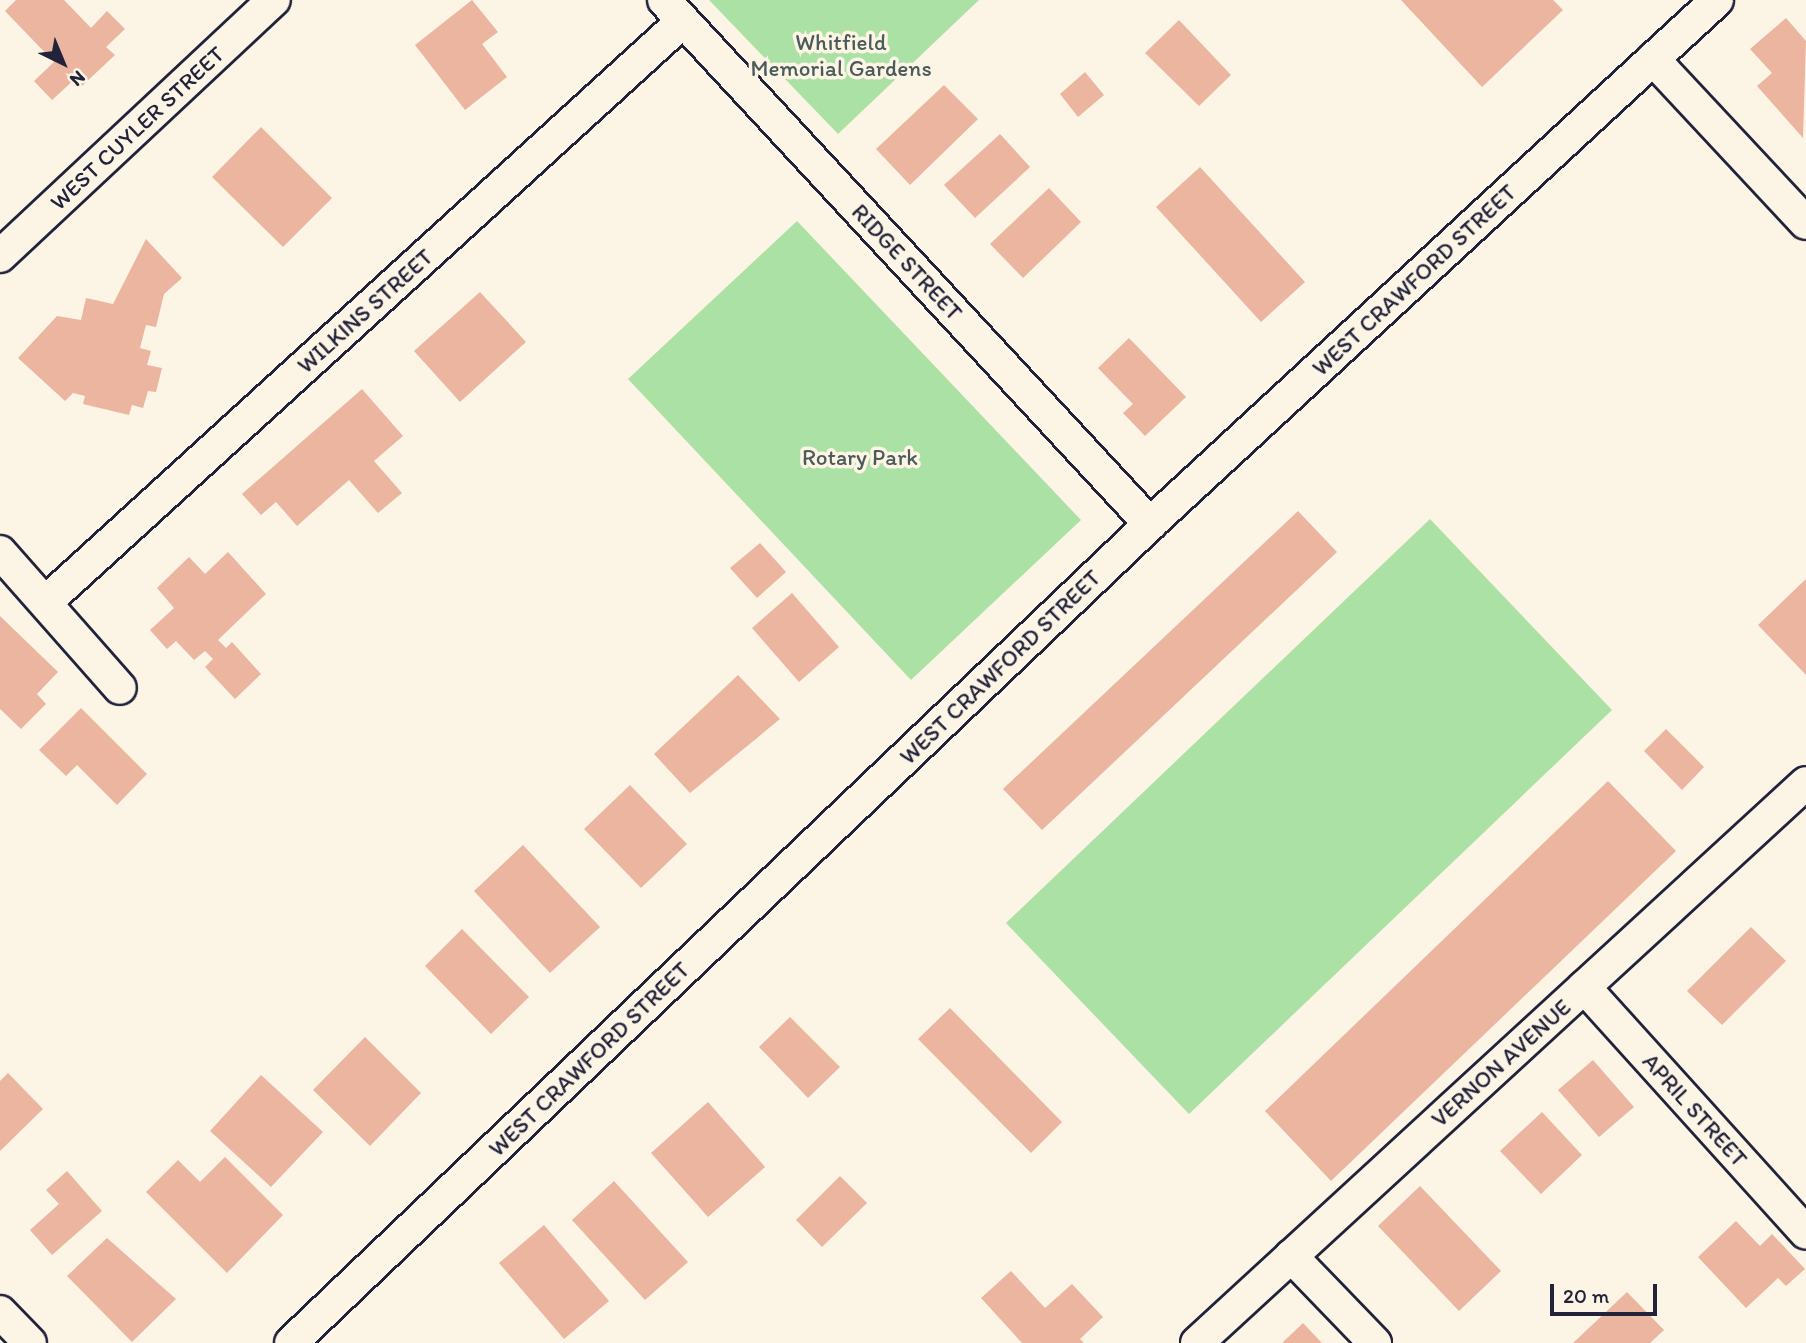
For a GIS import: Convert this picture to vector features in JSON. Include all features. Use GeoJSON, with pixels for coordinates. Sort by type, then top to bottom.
{"type":"FeatureCollection","features":[{"type":"Feature","properties":{"kind":"street","name":"WEST CUYLER STREET"},"geometry":{"type":"LineString","coordinates":[[0,257],[274,0]]}},
{"type":"Feature","properties":{"kind":"street","name":"WEST CRAWFORD STREET"},"geometry":{"type":"LineString","coordinates":[[291,1343],[1150,524],[1717,0]]}},
{"type":"Feature","properties":{"kind":"street","name":"RIDGE STREET"},"geometry":{"type":"LineString","coordinates":[[674,10],[1150,524]]}},
{"type":"Feature","properties":{"kind":"street","name":"WILKINS STREET"},"geometry":{"type":"LineString","coordinates":[[47,601],[674,10]]}},
{"type":"Feature","properties":{"kind":"street"},"geometry":{"type":"LineString","coordinates":[[1653,59],[1806,223]]}},
{"type":"Feature","properties":{"kind":"street"},"geometry":{"type":"LineString","coordinates":[[0,552],[47,601],[120,688]]}},
{"type":"Feature","properties":{"kind":"street","name":"VERNON AVENUE"},"geometry":{"type":"LineString","coordinates":[[1197,1343],[1806,783]]}},
{"type":"Feature","properties":{"kind":"street","name":"APRIL STREET"},"geometry":{"type":"LineString","coordinates":[[1584,987],[1806,1233]]}},
{"type":"Feature","properties":{"kind":"street"},"geometry":{"type":"LineString","coordinates":[[1291,1256],[1375,1343]]}},
{"type":"Feature","properties":{"kind":"street"},"geometry":{"type":"LineString","coordinates":[[0,1312],[30,1343]]}},
{"type":"Feature","properties":{"kind":"green space","name":"Whitfield Memorial Gardens"},"geometry":{"type":"Polygon","coordinates":[[[709,0],[979,0],[838,134],[709,0]]]}},
{"type":"Feature","properties":{"kind":"green space","name":"Rotary Park"},"geometry":{"type":"Polygon","coordinates":[[[797,221],[1081,520],[911,680],[628,379],[797,221]]]}},
{"type":"Feature","properties":{"kind":"green space"},"geometry":{"type":"Polygon","coordinates":[[[1430,519],[1612,710],[1189,1114],[1006,923],[1430,519]]]}},
{"type":"Feature","properties":{"kind":"building"},"geometry":{"type":"Polygon","coordinates":[[[16,0],[64,0],[91,28],[107,11],[125,29],[106,47],[115,55],[82,86],[75,79],[52,100],[34,81],[54,62],[5,11],[16,0]]]}},
{"type":"Feature","properties":{"kind":"building"},"geometry":{"type":"Polygon","coordinates":[[[472,0],[498,32],[482,44],[507,77],[465,110],[415,45],[472,0]]]}},
{"type":"Feature","properties":{"kind":"building"},"geometry":{"type":"Polygon","coordinates":[[[1401,0],[1553,0],[1563,10],[1482,87],[1401,0]]]}},
{"type":"Feature","properties":{"kind":"building"},"geometry":{"type":"Polygon","coordinates":[[[1786,18],[1806,41],[1803,138],[1757,86],[1772,73],[1750,49],[1786,18]]]}},
{"type":"Feature","properties":{"kind":"building"},"geometry":{"type":"Polygon","coordinates":[[[1179,20],[1231,75],[1199,106],[1145,53],[1179,20]]]}},
{"type":"Feature","properties":{"kind":"building"},"geometry":{"type":"Polygon","coordinates":[[[1085,72],[1104,95],[1078,117],[1060,94],[1085,72]]]}},
{"type":"Feature","properties":{"kind":"building"},"geometry":{"type":"Polygon","coordinates":[[[944,85],[978,119],[910,185],[876,149],[944,85]]]}},
{"type":"Feature","properties":{"kind":"building"},"geometry":{"type":"Polygon","coordinates":[[[261,127],[332,198],[283,247],[212,177],[261,127]]]}},
{"type":"Feature","properties":{"kind":"building"},"geometry":{"type":"Polygon","coordinates":[[[1000,134],[1030,167],[975,218],[944,185],[1000,134]]]}},
{"type":"Feature","properties":{"kind":"building"},"geometry":{"type":"Polygon","coordinates":[[[1200,167],[1305,282],[1261,322],[1156,207],[1200,167]]]}},
{"type":"Feature","properties":{"kind":"building"},"geometry":{"type":"Polygon","coordinates":[[[1049,188],[1081,222],[1023,278],[990,244],[1049,188]]]}},
{"type":"Feature","properties":{"kind":"building"},"geometry":{"type":"Polygon","coordinates":[[[146,239],[182,278],[164,294],[156,327],[146,325],[140,348],[151,351],[147,365],[162,368],[156,392],[148,391],[143,408],[132,405],[129,415],[83,404],[85,396],[73,393],[65,401],[18,358],[57,316],[81,320],[86,298],[113,304],[146,239]]]}},
{"type":"Feature","properties":{"kind":"building"},"geometry":{"type":"Polygon","coordinates":[[[480,292],[526,342],[460,402],[414,351],[480,292]]]}},
{"type":"Feature","properties":{"kind":"building"},"geometry":{"type":"Polygon","coordinates":[[[1129,338],[1186,397],[1145,436],[1123,413],[1133,404],[1098,368],[1129,338]]]}},
{"type":"Feature","properties":{"kind":"building"},"geometry":{"type":"Polygon","coordinates":[[[362,389],[403,436],[374,461],[402,493],[378,513],[349,480],[297,526],[276,502],[261,515],[242,494],[362,389]]]}},
{"type":"Feature","properties":{"kind":"building"},"geometry":{"type":"Polygon","coordinates":[[[1298,511],[1337,552],[1042,830],[1003,789],[1298,511]]]}},
{"type":"Feature","properties":{"kind":"building"},"geometry":{"type":"Polygon","coordinates":[[[760,543],[786,572],[757,598],[730,568],[760,543]]]}},
{"type":"Feature","properties":{"kind":"building"},"geometry":{"type":"Polygon","coordinates":[[[228,552],[266,594],[218,640],[226,648],[232,642],[261,674],[235,699],[205,667],[213,659],[205,651],[194,660],[176,641],[167,649],[150,630],[174,608],[157,588],[189,557],[205,574],[228,552]]]}},
{"type":"Feature","properties":{"kind":"building"},"geometry":{"type":"Polygon","coordinates":[[[1806,579],[1806,675],[1758,625],[1806,579]]]}},
{"type":"Feature","properties":{"kind":"building"},"geometry":{"type":"Polygon","coordinates":[[[792,593],[839,647],[799,682],[752,628],[792,593]]]}},
{"type":"Feature","properties":{"kind":"building"},"geometry":{"type":"Polygon","coordinates":[[[0,616],[58,672],[37,694],[46,704],[21,729],[0,709],[0,616]]]}},
{"type":"Feature","properties":{"kind":"building"},"geometry":{"type":"Polygon","coordinates":[[[738,675],[780,719],[690,793],[654,754],[738,675]]]}},
{"type":"Feature","properties":{"kind":"building"},"geometry":{"type":"Polygon","coordinates":[[[81,708],[147,774],[117,805],[77,765],[66,776],[39,750],[81,708]]]}},
{"type":"Feature","properties":{"kind":"building"},"geometry":{"type":"Polygon","coordinates":[[[1666,729],[1704,767],[1682,790],[1644,751],[1666,729]]]}},
{"type":"Feature","properties":{"kind":"building"},"geometry":{"type":"Polygon","coordinates":[[[1608,781],[1676,851],[1331,1181],[1265,1111],[1608,781]]]}},
{"type":"Feature","properties":{"kind":"building"},"geometry":{"type":"Polygon","coordinates":[[[630,785],[687,844],[641,888],[584,829],[630,785]]]}},
{"type":"Feature","properties":{"kind":"building"},"geometry":{"type":"Polygon","coordinates":[[[523,845],[600,927],[550,973],[474,891],[523,845]]]}},
{"type":"Feature","properties":{"kind":"building"},"geometry":{"type":"Polygon","coordinates":[[[1751,927],[1786,961],[1722,1025],[1687,991],[1751,927]]]}},
{"type":"Feature","properties":{"kind":"building"},"geometry":{"type":"Polygon","coordinates":[[[462,929],[529,997],[491,1034],[425,966],[462,929]]]}},
{"type":"Feature","properties":{"kind":"building"},"geometry":{"type":"Polygon","coordinates":[[[950,1008],[1062,1122],[1031,1153],[918,1039],[950,1008]]]}},
{"type":"Feature","properties":{"kind":"building"},"geometry":{"type":"Polygon","coordinates":[[[790,1017],[840,1067],[808,1098],[759,1047],[790,1017]]]}},
{"type":"Feature","properties":{"kind":"building"},"geometry":{"type":"Polygon","coordinates":[[[365,1037],[421,1093],[370,1146],[313,1090],[365,1037]]]}},
{"type":"Feature","properties":{"kind":"building"},"geometry":{"type":"Polygon","coordinates":[[[1593,1060],[1634,1107],[1599,1137],[1558,1090],[1593,1060]]]}},
{"type":"Feature","properties":{"kind":"building"},"geometry":{"type":"Polygon","coordinates":[[[8,1073],[43,1109],[0,1151],[0,1081],[8,1073]]]}},
{"type":"Feature","properties":{"kind":"building"},"geometry":{"type":"Polygon","coordinates":[[[261,1075],[323,1132],[271,1187],[210,1131],[261,1075]]]}},
{"type":"Feature","properties":{"kind":"building"},"geometry":{"type":"Polygon","coordinates":[[[708,1102],[765,1167],[708,1217],[651,1153],[708,1102]]]}},
{"type":"Feature","properties":{"kind":"building"},"geometry":{"type":"Polygon","coordinates":[[[1542,1112],[1582,1155],[1541,1194],[1500,1151],[1542,1112]]]}},
{"type":"Feature","properties":{"kind":"building"},"geometry":{"type":"Polygon","coordinates":[[[225,1157],[283,1215],[227,1273],[146,1192],[178,1160],[200,1182],[225,1157]]]}},
{"type":"Feature","properties":{"kind":"building"},"geometry":{"type":"Polygon","coordinates":[[[67,1171],[102,1211],[52,1255],[30,1230],[59,1204],[46,1190],[67,1171]]]}},
{"type":"Feature","properties":{"kind":"building"},"geometry":{"type":"Polygon","coordinates":[[[840,1176],[867,1203],[822,1247],[796,1220],[840,1176]]]}},
{"type":"Feature","properties":{"kind":"building"},"geometry":{"type":"Polygon","coordinates":[[[614,1181],[688,1262],[645,1300],[572,1220],[614,1181]]]}},
{"type":"Feature","properties":{"kind":"building"},"geometry":{"type":"Polygon","coordinates":[[[1420,1186],[1501,1271],[1459,1311],[1378,1226],[1420,1186]]]}},
{"type":"Feature","properties":{"kind":"building"},"geometry":{"type":"Polygon","coordinates":[[[1736,1221],[1760,1246],[1772,1234],[1805,1269],[1786,1286],[1778,1278],[1746,1308],[1698,1257],[1736,1221]]]}},
{"type":"Feature","properties":{"kind":"building"},"geometry":{"type":"Polygon","coordinates":[[[544,1225],[609,1301],[564,1339],[499,1263],[544,1225]]]}},
{"type":"Feature","properties":{"kind":"building"},"geometry":{"type":"Polygon","coordinates":[[[107,1238],[176,1299],[132,1342],[67,1276],[107,1238]]]}},
{"type":"Feature","properties":{"kind":"building"},"geometry":{"type":"Polygon","coordinates":[[[1011,1271],[1045,1308],[1072,1284],[1103,1317],[1080,1339],[1084,1343],[1022,1343],[981,1298],[1011,1271]]]}},
{"type":"Feature","properties":{"kind":"building"},"geometry":{"type":"Polygon","coordinates":[[[1627,1292],[1664,1330],[1650,1343],[1573,1343],[1627,1292]]]}},
{"type":"Feature","properties":{"kind":"building"},"geometry":{"type":"Polygon","coordinates":[[[1303,1323],[1322,1343],[1282,1343],[1303,1323]]]}}]}
